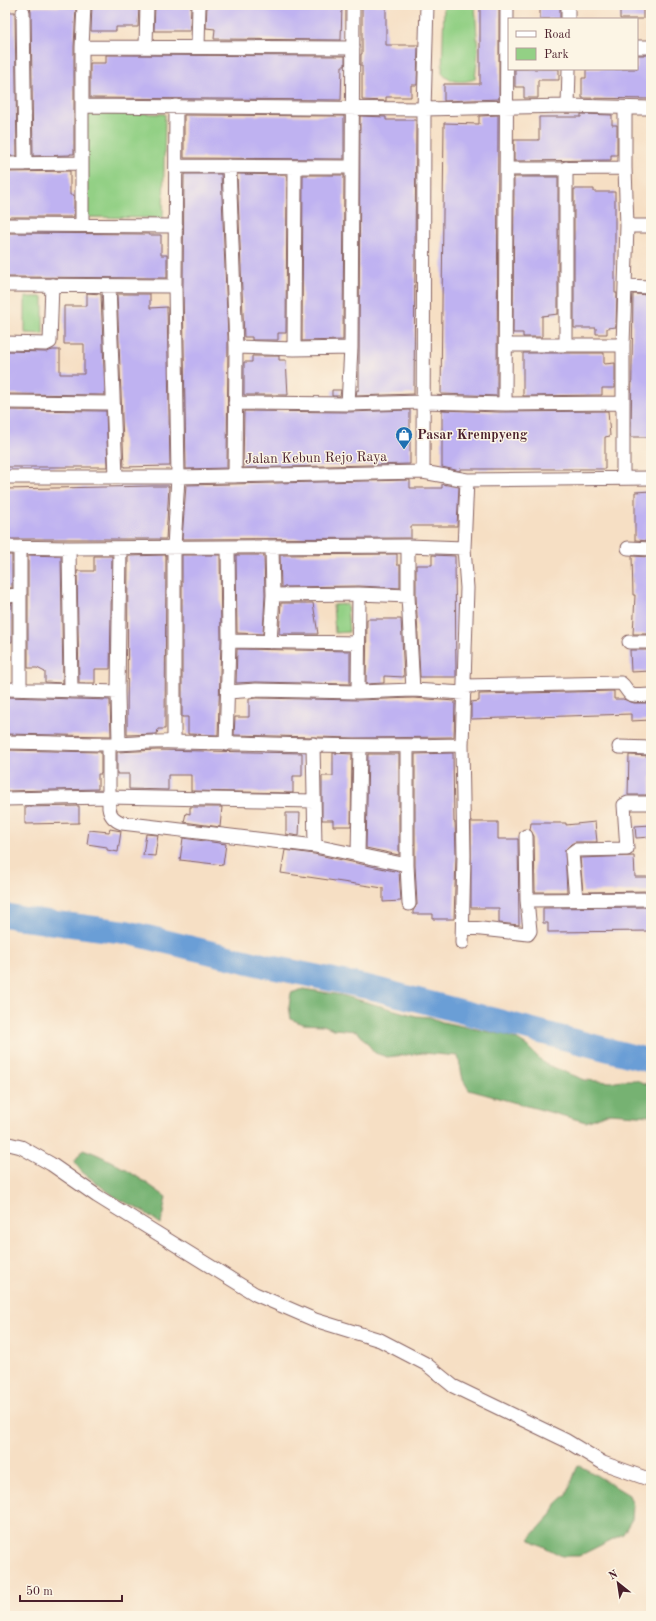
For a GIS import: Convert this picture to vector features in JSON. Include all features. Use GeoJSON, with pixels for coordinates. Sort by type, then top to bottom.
{"type":"FeatureCollection","features":[{"type":"Feature","properties":{"kind":"street"},"geometry":{"type":"LineString","coordinates":[[82,226],[82,46],[84,5]]}},
{"type":"Feature","properties":{"kind":"street"},"geometry":{"type":"LineString","coordinates":[[146,46],[147,5]]}},
{"type":"Feature","properties":{"kind":"street"},"geometry":{"type":"LineString","coordinates":[[198,47],[199,5]]}},
{"type":"Feature","properties":{"kind":"street"},"geometry":{"type":"LineString","coordinates":[[348,404],[351,348],[352,167],[354,108],[353,5]]}},
{"type":"Feature","properties":{"kind":"street"},"geometry":{"type":"LineString","coordinates":[[422,472],[424,110],[427,5]]}},
{"type":"Feature","properties":{"kind":"street"},"geometry":{"type":"LineString","coordinates":[[505,404],[507,344],[507,5]]}},
{"type":"Feature","properties":{"kind":"street"},"geometry":{"type":"LineString","coordinates":[[568,5],[568,18]]}},
{"type":"Feature","properties":{"kind":"street"},"geometry":{"type":"LineString","coordinates":[[23,12],[25,164]]}},
{"type":"Feature","properties":{"kind":"street"},"geometry":{"type":"LineString","coordinates":[[82,46],[353,48]]}},
{"type":"Feature","properties":{"kind":"street"},"geometry":{"type":"LineString","coordinates":[[638,47],[651,47]]}},
{"type":"Feature","properties":{"kind":"street"},"geometry":{"type":"LineString","coordinates":[[568,106],[569,70]]}},
{"type":"Feature","properties":{"kind":"street"},"geometry":{"type":"LineString","coordinates":[[83,106],[424,110],[568,106],[651,108]]}},
{"type":"Feature","properties":{"kind":"street"},"geometry":{"type":"LineString","coordinates":[[174,742],[174,547],[178,477],[175,286],[177,166],[176,106]]}},
{"type":"Feature","properties":{"kind":"street"},"geometry":{"type":"LineString","coordinates":[[623,478],[623,345],[628,226],[625,168],[625,108]]}},
{"type":"Feature","properties":{"kind":"street"},"geometry":{"type":"LineString","coordinates":[[5,164],[82,163]]}},
{"type":"Feature","properties":{"kind":"street"},"geometry":{"type":"LineString","coordinates":[[177,166],[352,167]]}},
{"type":"Feature","properties":{"kind":"street"},"geometry":{"type":"LineString","coordinates":[[229,166],[236,347],[235,476]]}},
{"type":"Feature","properties":{"kind":"street"},"geometry":{"type":"LineString","coordinates":[[294,349],[295,167]]}},
{"type":"Feature","properties":{"kind":"street"},"geometry":{"type":"LineString","coordinates":[[566,168],[566,344]]}},
{"type":"Feature","properties":{"kind":"street"},"geometry":{"type":"LineString","coordinates":[[507,169],[625,168]]}},
{"type":"Feature","properties":{"kind":"street"},"geometry":{"type":"LineString","coordinates":[[5,225],[176,226]]}},
{"type":"Feature","properties":{"kind":"street"},"geometry":{"type":"LineString","coordinates":[[628,226],[651,226]]}},
{"type":"Feature","properties":{"kind":"street"},"geometry":{"type":"LineString","coordinates":[[5,285],[175,286]]}},
{"type":"Feature","properties":{"kind":"street"},"geometry":{"type":"LineString","coordinates":[[5,343],[46,344],[50,342],[52,285]]}},
{"type":"Feature","properties":{"kind":"street"},"geometry":{"type":"LineString","coordinates":[[108,286],[116,477]]}},
{"type":"Feature","properties":{"kind":"street"},"geometry":{"type":"LineString","coordinates":[[625,286],[651,287]]}},
{"type":"Feature","properties":{"kind":"street"},"geometry":{"type":"LineString","coordinates":[[507,344],[623,345]]}},
{"type":"Feature","properties":{"kind":"street"},"geometry":{"type":"LineString","coordinates":[[236,347],[294,349],[351,348]]}},
{"type":"Feature","properties":{"kind":"street"},"geometry":{"type":"LineString","coordinates":[[5,402],[112,403]]}},
{"type":"Feature","properties":{"kind":"street"},"geometry":{"type":"LineString","coordinates":[[235,403],[623,403]]}},
{"type":"Feature","properties":{"kind":"street","name":"Jalan Kebun Rejo Raya"},"geometry":{"type":"LineString","coordinates":[[5,477],[178,477],[422,472],[467,480],[651,478]]}},
{"type":"Feature","properties":{"kind":"street"},"geometry":{"type":"LineString","coordinates":[[462,943],[464,854],[462,745],[467,588],[464,548],[467,480]]}},
{"type":"Feature","properties":{"kind":"street"},"geometry":{"type":"LineString","coordinates":[[5,547],[120,548],[408,546],[464,548]]}},
{"type":"Feature","properties":{"kind":"street"},"geometry":{"type":"LineString","coordinates":[[408,546],[408,596],[413,690]]}},
{"type":"Feature","properties":{"kind":"street"},"geometry":{"type":"LineString","coordinates":[[20,547],[20,689]]}},
{"type":"Feature","properties":{"kind":"street"},"geometry":{"type":"LineString","coordinates":[[226,744],[229,641],[228,547]]}},
{"type":"Feature","properties":{"kind":"street"},"geometry":{"type":"LineString","coordinates":[[270,642],[273,596],[272,547]]}},
{"type":"Feature","properties":{"kind":"street"},"geometry":{"type":"LineString","coordinates":[[70,548],[71,691]]}},
{"type":"Feature","properties":{"kind":"street"},"geometry":{"type":"LineString","coordinates":[[120,548],[118,692],[108,797],[111,815],[116,821],[122,823],[315,846],[407,865]]}},
{"type":"Feature","properties":{"kind":"street"},"geometry":{"type":"LineString","coordinates":[[628,548],[651,548]]}},
{"type":"Feature","properties":{"kind":"street"},"geometry":{"type":"LineString","coordinates":[[273,596],[359,594],[408,596]]}},
{"type":"Feature","properties":{"kind":"street"},"geometry":{"type":"LineString","coordinates":[[358,692],[359,594]]}},
{"type":"Feature","properties":{"kind":"street"},"geometry":{"type":"LineString","coordinates":[[5,596],[20,595]]}},
{"type":"Feature","properties":{"kind":"street"},"geometry":{"type":"LineString","coordinates":[[229,641],[358,643]]}},
{"type":"Feature","properties":{"kind":"street"},"geometry":{"type":"LineString","coordinates":[[629,642],[651,642]]}},
{"type":"Feature","properties":{"kind":"street"},"geometry":{"type":"LineString","coordinates":[[228,692],[256,690],[358,692],[464,690],[621,683],[630,693],[634,695],[651,695]]}},
{"type":"Feature","properties":{"kind":"street"},"geometry":{"type":"LineString","coordinates":[[5,689],[118,692]]}},
{"type":"Feature","properties":{"kind":"street"},"geometry":{"type":"LineString","coordinates":[[5,742],[114,744],[174,742],[407,747],[462,745]]}},
{"type":"Feature","properties":{"kind":"street"},"geometry":{"type":"LineString","coordinates":[[313,744],[315,846]]}},
{"type":"Feature","properties":{"kind":"street"},"geometry":{"type":"LineString","coordinates":[[358,854],[360,746]]}},
{"type":"Feature","properties":{"kind":"street"},"geometry":{"type":"LineString","coordinates":[[407,747],[407,865],[409,904]]}},
{"type":"Feature","properties":{"kind":"street"},"geometry":{"type":"LineString","coordinates":[[619,747],[651,748]]}},
{"type":"Feature","properties":{"kind":"street"},"geometry":{"type":"LineString","coordinates":[[5,799],[108,797],[314,801]]}},
{"type":"Feature","properties":{"kind":"street"},"geometry":{"type":"LineString","coordinates":[[576,899],[572,853],[576,850],[627,849],[624,805],[628,803],[651,803]]}},
{"type":"Feature","properties":{"kind":"street"},"geometry":{"type":"LineString","coordinates":[[463,927],[528,934],[530,931],[527,900],[526,836]]}},
{"type":"Feature","properties":{"kind":"street"},"geometry":{"type":"LineString","coordinates":[[527,900],[651,899]]}},
{"type":"Feature","properties":{"kind":"street"},"geometry":{"type":"LineString","coordinates":[[5,1144],[21,1148],[51,1164],[97,1196],[255,1294],[315,1320],[380,1340],[426,1364],[453,1386],[565,1440],[603,1463],[651,1480]]}},
{"type":"Feature","properties":{"kind":"green space"},"geometry":{"type":"Polygon","coordinates":[[[444,5],[475,5],[478,53],[475,79],[457,81],[449,79],[442,73],[444,5]]]}},
{"type":"Feature","properties":{"kind":"green space"},"geometry":{"type":"Polygon","coordinates":[[[85,112],[165,114],[163,218],[83,217],[85,112]]]}},
{"type":"Feature","properties":{"kind":"green space"},"geometry":{"type":"Polygon","coordinates":[[[25,297],[43,297],[43,334],[25,333],[25,297]]]}},
{"type":"Feature","properties":{"kind":"green space"},"geometry":{"type":"Polygon","coordinates":[[[347,604],[349,632],[335,633],[333,605],[347,604]]]}},
{"type":"Feature","properties":{"kind":"green space"},"geometry":{"type":"Polygon","coordinates":[[[303,989],[341,995],[416,1016],[430,1017],[442,1022],[505,1035],[516,1039],[527,1046],[545,1064],[585,1080],[610,1082],[636,1080],[651,1086],[651,1116],[610,1113],[586,1122],[469,1090],[463,1080],[458,1056],[423,1053],[387,1057],[375,1053],[357,1031],[334,1029],[323,1025],[302,1024],[291,1019],[289,1006],[291,993],[303,989]]]}},
{"type":"Feature","properties":{"kind":"green space"},"geometry":{"type":"Polygon","coordinates":[[[83,1149],[116,1164],[166,1197],[161,1224],[143,1211],[115,1197],[82,1172],[74,1162],[83,1149]]]}},
{"type":"Feature","properties":{"kind":"green space"},"geometry":{"type":"Polygon","coordinates":[[[578,1465],[629,1495],[633,1505],[632,1519],[623,1534],[579,1556],[562,1556],[529,1539],[552,1514],[556,1504],[567,1494],[578,1465]]]}},
{"type":"Feature","properties":{"kind":"building"},"geometry":{"type":"Polygon","coordinates":[[[92,5],[139,5],[138,27],[116,27],[116,31],[91,31],[92,5]]]}},
{"type":"Feature","properties":{"kind":"building"},"geometry":{"type":"Polygon","coordinates":[[[155,5],[191,5],[190,31],[154,31],[155,5]]]}},
{"type":"Feature","properties":{"kind":"building"},"geometry":{"type":"Polygon","coordinates":[[[207,5],[342,5],[341,40],[214,39],[215,29],[206,28],[207,5]]]}},
{"type":"Feature","properties":{"kind":"building"},"geometry":{"type":"Polygon","coordinates":[[[362,5],[386,5],[386,45],[418,45],[417,85],[411,85],[411,97],[386,97],[386,101],[362,100],[362,5]]]}},
{"type":"Feature","properties":{"kind":"building"},"geometry":{"type":"Polygon","coordinates":[[[480,5],[499,5],[499,99],[444,101],[444,84],[480,84],[480,5]]]}},
{"type":"Feature","properties":{"kind":"building"},"geometry":{"type":"Polygon","coordinates":[[[540,5],[560,5],[560,18],[540,18],[540,5]]]}},
{"type":"Feature","properties":{"kind":"building"},"geometry":{"type":"Polygon","coordinates":[[[620,5],[643,5],[643,19],[620,18],[620,5]]]}},
{"type":"Feature","properties":{"kind":"building"},"geometry":{"type":"Polygon","coordinates":[[[30,7],[76,7],[74,47],[74,154],[33,156],[30,7]]]}},
{"type":"Feature","properties":{"kind":"building"},"geometry":{"type":"Polygon","coordinates":[[[5,12],[15,12],[17,156],[5,156],[5,12]]]}},
{"type":"Feature","properties":{"kind":"building"},"geometry":{"type":"Polygon","coordinates":[[[106,55],[345,56],[345,66],[342,66],[341,100],[90,98],[90,63],[106,63],[106,55]]]}},
{"type":"Feature","properties":{"kind":"building"},"geometry":{"type":"Polygon","coordinates":[[[638,55],[651,55],[651,99],[582,98],[582,78],[586,78],[586,70],[638,70],[638,55]]]}},
{"type":"Feature","properties":{"kind":"building"},"geometry":{"type":"Polygon","coordinates":[[[515,70],[559,70],[559,80],[538,80],[538,98],[524,98],[524,87],[515,87],[515,70]]]}},
{"type":"Feature","properties":{"kind":"building"},"geometry":{"type":"Polygon","coordinates":[[[581,114],[612,115],[612,125],[617,125],[617,155],[611,155],[611,160],[514,161],[514,140],[539,140],[539,117],[581,117],[581,114]]]}},
{"type":"Feature","properties":{"kind":"building"},"geometry":{"type":"Polygon","coordinates":[[[184,115],[344,116],[344,159],[184,158],[184,115]]]}},
{"type":"Feature","properties":{"kind":"building"},"geometry":{"type":"Polygon","coordinates":[[[498,115],[497,396],[441,394],[444,123],[479,124],[479,116],[498,115]]]}},
{"type":"Feature","properties":{"kind":"building"},"geometry":{"type":"Polygon","coordinates":[[[360,116],[386,117],[386,120],[416,120],[414,394],[356,396],[357,390],[359,390],[360,116]]]}},
{"type":"Feature","properties":{"kind":"building"},"geometry":{"type":"Polygon","coordinates":[[[70,171],[70,195],[74,195],[74,217],[5,217],[5,172],[70,171]]]}},
{"type":"Feature","properties":{"kind":"building"},"geometry":{"type":"Polygon","coordinates":[[[184,174],[221,174],[228,337],[227,468],[186,469],[183,286],[184,174]]]}},
{"type":"Feature","properties":{"kind":"building"},"geometry":{"type":"Polygon","coordinates":[[[237,174],[287,175],[286,333],[278,333],[278,340],[252,340],[252,337],[244,337],[237,174]]]}},
{"type":"Feature","properties":{"kind":"building"},"geometry":{"type":"Polygon","coordinates":[[[303,175],[344,175],[343,340],[302,341],[303,175]]]}},
{"type":"Feature","properties":{"kind":"building"},"geometry":{"type":"Polygon","coordinates":[[[514,177],[558,177],[558,314],[542,316],[542,337],[523,337],[523,333],[513,333],[514,177]]]}},
{"type":"Feature","properties":{"kind":"building"},"geometry":{"type":"Polygon","coordinates":[[[574,189],[594,189],[594,192],[615,192],[615,293],[617,293],[616,327],[607,328],[607,334],[596,334],[596,328],[574,328],[574,189]]]}},
{"type":"Feature","properties":{"kind":"building"},"geometry":{"type":"Polygon","coordinates":[[[5,233],[161,235],[161,255],[167,255],[167,278],[5,277],[5,233]]]}},
{"type":"Feature","properties":{"kind":"building"},"geometry":{"type":"Polygon","coordinates":[[[87,293],[101,294],[105,395],[5,394],[5,351],[46,352],[60,350],[60,374],[84,374],[84,344],[64,344],[64,306],[87,306],[87,293]]]}},
{"type":"Feature","properties":{"kind":"building"},"geometry":{"type":"Polygon","coordinates":[[[117,294],[150,294],[150,308],[167,307],[170,466],[124,467],[117,294]]]}},
{"type":"Feature","properties":{"kind":"building"},"geometry":{"type":"Polygon","coordinates":[[[633,294],[651,295],[651,437],[631,437],[633,294]]]}},
{"type":"Feature","properties":{"kind":"building"},"geometry":{"type":"Polygon","coordinates":[[[523,353],[604,353],[604,364],[615,363],[615,388],[602,388],[602,395],[523,396],[523,353]]]}},
{"type":"Feature","properties":{"kind":"building"},"geometry":{"type":"Polygon","coordinates":[[[252,356],[279,356],[279,360],[286,360],[288,395],[244,395],[244,362],[252,362],[252,356]]]}},
{"type":"Feature","properties":{"kind":"building"},"geometry":{"type":"Polygon","coordinates":[[[332,390],[341,390],[340,396],[332,396],[332,390]]]}},
{"type":"Feature","properties":{"kind":"building"},"geometry":{"type":"Polygon","coordinates":[[[5,410],[106,411],[108,467],[5,467],[5,410]]]}},
{"type":"Feature","properties":{"kind":"building"},"geometry":{"type":"Polygon","coordinates":[[[410,410],[410,464],[243,468],[244,411],[348,412],[410,410]]]}},
{"type":"Feature","properties":{"kind":"building"},"geometry":{"type":"Polygon","coordinates":[[[442,410],[498,412],[608,411],[610,436],[605,437],[605,469],[460,469],[460,471],[442,467],[442,410]]]}},
{"type":"Feature","properties":{"kind":"building"},"geometry":{"type":"Polygon","coordinates":[[[410,480],[410,488],[442,488],[442,484],[459,487],[457,526],[411,526],[411,538],[182,539],[186,485],[410,480]]]}},
{"type":"Feature","properties":{"kind":"building"},"geometry":{"type":"Polygon","coordinates":[[[169,486],[166,539],[7,539],[7,524],[5,524],[5,489],[169,486]]]}},
{"type":"Feature","properties":{"kind":"building"},"geometry":{"type":"Polygon","coordinates":[[[651,491],[651,541],[635,540],[635,492],[651,491]]]}},
{"type":"Feature","properties":{"kind":"building"},"geometry":{"type":"Polygon","coordinates":[[[397,554],[397,565],[400,565],[400,588],[359,586],[281,587],[280,555],[397,554]]]}},
{"type":"Feature","properties":{"kind":"building"},"geometry":{"type":"Polygon","coordinates":[[[5,555],[12,555],[12,588],[5,588],[5,555]]]}},
{"type":"Feature","properties":{"kind":"building"},"geometry":{"type":"Polygon","coordinates":[[[28,555],[61,556],[63,683],[45,682],[45,672],[37,668],[28,668],[28,555]]]}},
{"type":"Feature","properties":{"kind":"building"},"geometry":{"type":"Polygon","coordinates":[[[166,555],[165,729],[158,729],[157,734],[127,735],[128,556],[166,555]]]}},
{"type":"Feature","properties":{"kind":"building"},"geometry":{"type":"Polygon","coordinates":[[[182,555],[220,555],[221,641],[218,735],[188,734],[188,717],[182,717],[182,555]]]}},
{"type":"Feature","properties":{"kind":"building"},"geometry":{"type":"Polygon","coordinates":[[[236,555],[264,555],[265,595],[263,634],[237,633],[236,555]]]}},
{"type":"Feature","properties":{"kind":"building"},"geometry":{"type":"Polygon","coordinates":[[[432,555],[455,556],[456,677],[420,677],[416,565],[432,565],[432,555]]]}},
{"type":"Feature","properties":{"kind":"building"},"geometry":{"type":"Polygon","coordinates":[[[94,556],[112,556],[110,669],[95,669],[95,683],[79,683],[77,571],[94,571],[94,556]]]}},
{"type":"Feature","properties":{"kind":"building"},"geometry":{"type":"Polygon","coordinates":[[[632,556],[651,557],[651,634],[633,634],[635,595],[633,595],[632,556]]]}},
{"type":"Feature","properties":{"kind":"building"},"geometry":{"type":"Polygon","coordinates":[[[281,603],[313,603],[318,634],[279,634],[281,603]]]}},
{"type":"Feature","properties":{"kind":"building"},"geometry":{"type":"Polygon","coordinates":[[[5,604],[12,604],[12,642],[5,642],[5,604]]]}},
{"type":"Feature","properties":{"kind":"building"},"geometry":{"type":"Polygon","coordinates":[[[367,619],[401,619],[404,677],[384,676],[384,683],[366,684],[367,619]]]}},
{"type":"Feature","properties":{"kind":"building"},"geometry":{"type":"Polygon","coordinates":[[[237,649],[350,651],[350,684],[236,683],[237,649]]]}},
{"type":"Feature","properties":{"kind":"building"},"geometry":{"type":"Polygon","coordinates":[[[630,650],[651,650],[651,671],[631,672],[630,650]]]}},
{"type":"Feature","properties":{"kind":"building"},"geometry":{"type":"Polygon","coordinates":[[[614,691],[614,699],[623,699],[634,703],[651,703],[651,720],[631,721],[631,714],[471,719],[471,702],[479,701],[479,694],[614,691]]]}},
{"type":"Feature","properties":{"kind":"building"},"geometry":{"type":"Polygon","coordinates":[[[5,697],[110,700],[111,736],[5,734],[5,697]]]}},
{"type":"Feature","properties":{"kind":"building"},"geometry":{"type":"Polygon","coordinates":[[[413,698],[455,701],[454,737],[355,738],[234,735],[235,717],[249,717],[249,699],[358,700],[413,698]]]}},
{"type":"Feature","properties":{"kind":"building"},"geometry":{"type":"Polygon","coordinates":[[[5,750],[101,752],[101,774],[98,774],[98,789],[5,791],[5,750]]]}},
{"type":"Feature","properties":{"kind":"building"},"geometry":{"type":"Polygon","coordinates":[[[157,750],[302,753],[302,776],[293,776],[293,793],[191,791],[191,775],[168,775],[168,790],[129,789],[129,774],[117,774],[117,752],[157,750]]]}},
{"type":"Feature","properties":{"kind":"building"},"geometry":{"type":"Polygon","coordinates":[[[333,753],[352,754],[351,826],[333,826],[333,820],[322,820],[322,776],[333,776],[333,753]]]}},
{"type":"Feature","properties":{"kind":"building"},"geometry":{"type":"Polygon","coordinates":[[[453,753],[456,855],[454,919],[433,919],[433,914],[413,914],[417,904],[415,865],[415,754],[453,753]]]}},
{"type":"Feature","properties":{"kind":"building"},"geometry":{"type":"Polygon","coordinates":[[[368,754],[399,754],[399,855],[366,848],[368,754]]]}},
{"type":"Feature","properties":{"kind":"building"},"geometry":{"type":"Polygon","coordinates":[[[629,755],[651,756],[651,795],[628,795],[629,755]]]}},
{"type":"Feature","properties":{"kind":"building"},"geometry":{"type":"Polygon","coordinates":[[[79,806],[79,823],[25,824],[25,807],[79,806]]]}},
{"type":"Feature","properties":{"kind":"building"},"geometry":{"type":"Polygon","coordinates":[[[190,807],[222,807],[220,827],[184,822],[186,813],[190,814],[190,807]]]}},
{"type":"Feature","properties":{"kind":"building"},"geometry":{"type":"Polygon","coordinates":[[[286,813],[300,813],[299,836],[286,834],[286,813]]]}},
{"type":"Feature","properties":{"kind":"building"},"geometry":{"type":"Polygon","coordinates":[[[471,822],[498,822],[498,839],[518,839],[519,925],[499,923],[499,908],[471,908],[471,822]]]}},
{"type":"Feature","properties":{"kind":"building"},"geometry":{"type":"Polygon","coordinates":[[[595,822],[597,842],[575,842],[565,850],[567,892],[535,892],[534,836],[530,830],[531,823],[566,823],[566,825],[595,822]]]}},
{"type":"Feature","properties":{"kind":"building"},"geometry":{"type":"Polygon","coordinates":[[[651,825],[651,837],[636,838],[635,826],[651,825]]]}},
{"type":"Feature","properties":{"kind":"building"},"geometry":{"type":"Polygon","coordinates":[[[110,829],[121,831],[118,852],[107,850],[107,847],[87,844],[89,830],[109,832],[110,829]]]}},
{"type":"Feature","properties":{"kind":"building"},"geometry":{"type":"Polygon","coordinates":[[[146,834],[158,835],[155,856],[143,855],[146,834]]]}},
{"type":"Feature","properties":{"kind":"building"},"geometry":{"type":"Polygon","coordinates":[[[183,838],[226,844],[223,865],[180,860],[183,838]]]}},
{"type":"Feature","properties":{"kind":"building"},"geometry":{"type":"Polygon","coordinates":[[[285,850],[314,854],[399,872],[401,901],[383,902],[383,888],[281,873],[285,850]]]}},
{"type":"Feature","properties":{"kind":"building"},"geometry":{"type":"Polygon","coordinates":[[[634,856],[635,877],[651,877],[651,891],[583,892],[580,858],[634,856]]]}},
{"type":"Feature","properties":{"kind":"building"},"geometry":{"type":"Polygon","coordinates":[[[651,907],[651,931],[548,932],[548,923],[543,923],[543,908],[651,907]]]}},
{"type":"Feature","properties":{"kind":"waterway"},"geometry":{"type":"LineString","coordinates":[[5,915],[24,919],[126,932],[266,966],[372,988],[651,1061]]}},
{"type":"Feature","properties":{"kind":"place","name":"Pasar Krempyeng"},"geometry":{"type":"Point","coordinates":[404,450]}}]}
